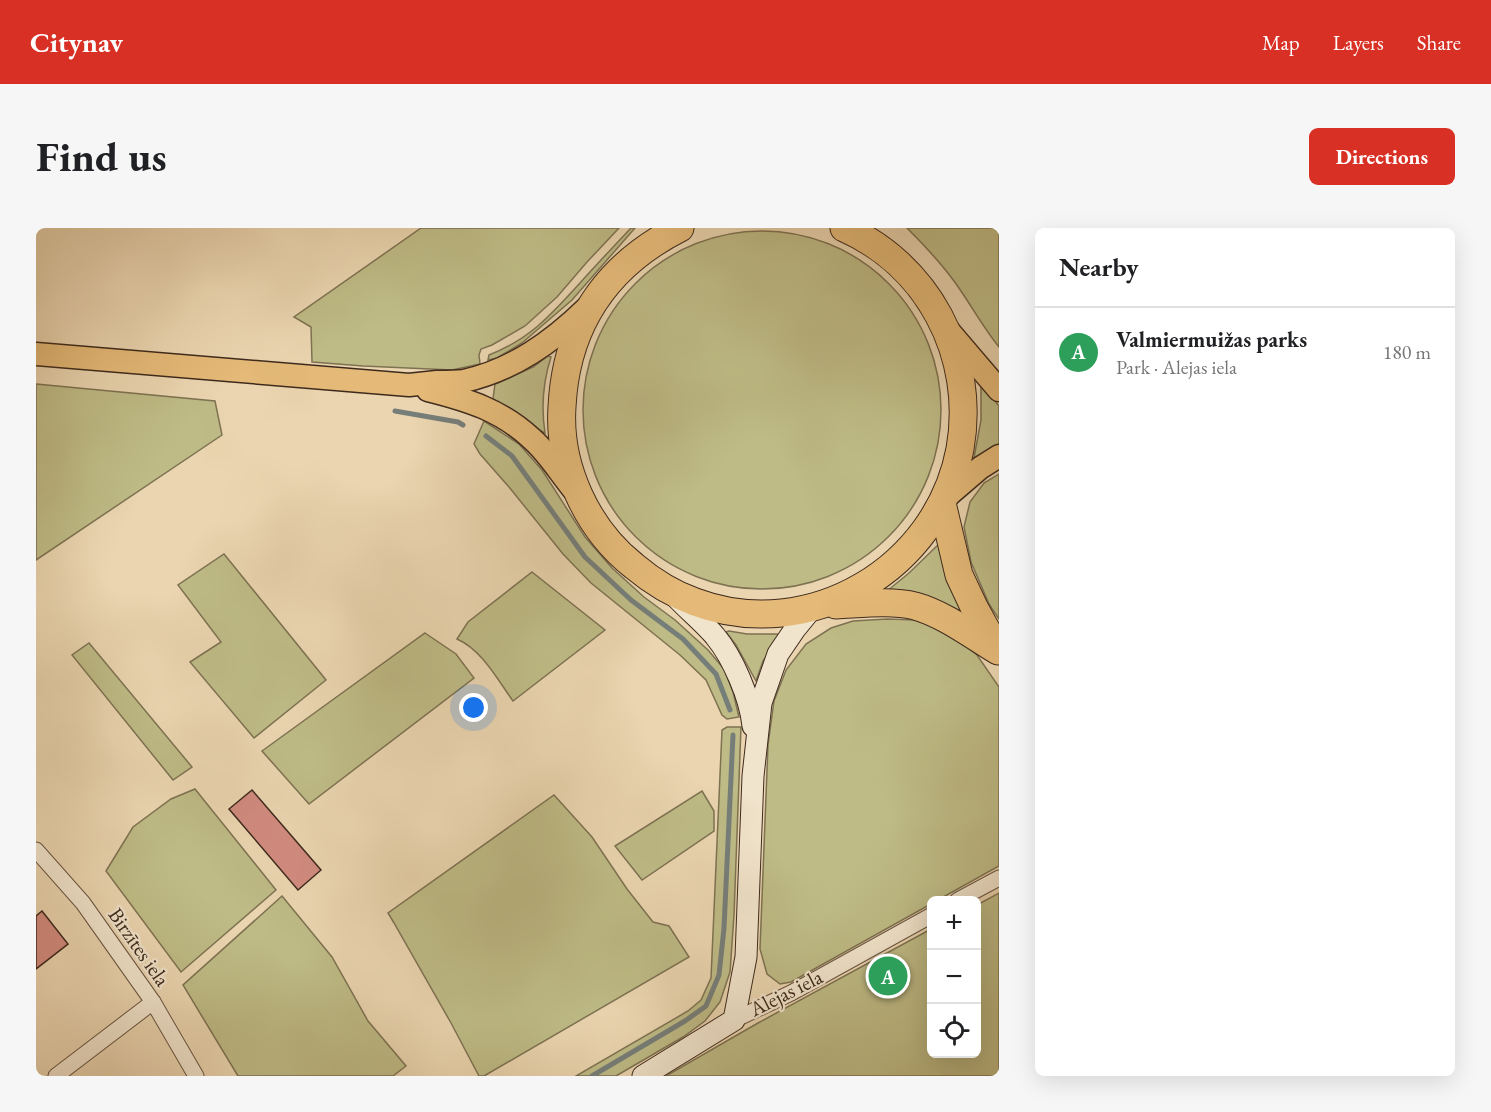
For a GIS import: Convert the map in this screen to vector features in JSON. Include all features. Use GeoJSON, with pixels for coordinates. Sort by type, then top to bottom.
{"type":"FeatureCollection","features":[{"type":"Feature","properties":{"kind":"highway"},"geometry":{"type":"LineString","coordinates":[[657,228],[593,303],[569,356],[563,385],[561,414],[570,472],[593,522],[609,543],[641,573],[671,591],[698,603],[745,612],[784,612],[816,606],[881,603],[915,606],[947,620],[999,651]]}},
{"type":"Feature","properties":{"kind":"highway"},"geometry":{"type":"LineString","coordinates":[[635,256],[680,228]]}},
{"type":"Feature","properties":{"kind":"highway"},"geometry":{"type":"LineString","coordinates":[[816,606],[850,594],[879,577],[904,556],[925,531],[944,500],[957,465],[963,430],[963,395],[957,360],[945,327],[932,303],[898,263],[878,246],[850,230]]}},
{"type":"Feature","properties":{"kind":"highway"},"geometry":{"type":"LineString","coordinates":[[944,500],[959,575],[999,651]]}},
{"type":"Feature","properties":{"kind":"main road"},"geometry":{"type":"LineString","coordinates":[[36,354],[409,385],[462,381],[506,368],[542,346],[593,303]]}},
{"type":"Feature","properties":{"kind":"main road"},"geometry":{"type":"LineString","coordinates":[[945,327],[999,390]]}},
{"type":"Feature","properties":{"kind":"main road"},"geometry":{"type":"LineString","coordinates":[[409,385],[483,406],[509,420],[533,439],[581,499]]}},
{"type":"Feature","properties":{"kind":"main road"},"geometry":{"type":"LineString","coordinates":[[944,500],[980,468],[999,456]]}},
{"type":"Feature","properties":{"kind":"main road"},"geometry":{"type":"LineString","coordinates":[[671,591],[715,637],[736,670],[750,708],[755,749]]}},
{"type":"Feature","properties":{"kind":"main road"},"geometry":{"type":"LineString","coordinates":[[734,1020],[746,957],[755,749],[761,703],[778,654],[795,628],[816,606]]}},
{"type":"Feature","properties":{"kind":"main road","name":"Alejas iela"},"geometry":{"type":"LineString","coordinates":[[643,1076],[734,1020]]}},
{"type":"Feature","properties":{"kind":"street","name":"Birzītes iela"},"geometry":{"type":"LineString","coordinates":[[36,850],[83,903],[153,1002],[196,1076]]}},
{"type":"Feature","properties":{"kind":"street"},"geometry":{"type":"LineString","coordinates":[[965,896],[999,878]]}},
{"type":"Feature","properties":{"kind":"street","name":"Alejas iela"},"geometry":{"type":"LineString","coordinates":[[734,1020],[791,993],[927,918]]}},
{"type":"Feature","properties":{"kind":"street"},"geometry":{"type":"LineString","coordinates":[[56,1076],[153,1002]]}},
{"type":"Feature","properties":{"kind":"shaded area"},"geometry":{"type":"Polygon","coordinates":[[[421,228],[619,228],[557,297],[525,326],[481,349],[480,364],[452,370],[312,362],[311,327],[294,317],[421,228]]]}},
{"type":"Feature","properties":{"kind":"shaded area"},"geometry":{"type":"Polygon","coordinates":[[[631,228],[635,228],[572,300],[522,343],[497,358],[488,360],[489,355],[516,342],[549,316],[631,228]]]}},
{"type":"Feature","properties":{"kind":"shaded area"},"geometry":{"type":"Polygon","coordinates":[[[907,228],[999,228],[999,347],[949,274],[907,228]]]}},
{"type":"Feature","properties":{"kind":"shaded area"},"geometry":{"type":"Polygon","coordinates":[[[744,231],[780,231],[814,238],[847,252],[876,271],[901,296],[920,325],[934,358],[941,392],[938,445],[928,479],[901,524],[876,549],[847,568],[814,582],[780,589],[744,589],[710,582],[677,568],[648,549],[623,524],[604,495],[590,462],[583,428],[583,392],[590,358],[604,325],[623,296],[648,271],[677,252],[710,238],[744,231]]]}},
{"type":"Feature","properties":{"kind":"shaded area"},"geometry":{"type":"Polygon","coordinates":[[[548,356],[551,357],[543,404],[545,433],[493,399],[495,384],[533,367],[548,356]]]}},
{"type":"Feature","properties":{"kind":"shaded area"},"geometry":{"type":"Polygon","coordinates":[[[36,384],[215,401],[222,435],[36,560],[36,384]]]}},
{"type":"Feature","properties":{"kind":"shaded area"},"geometry":{"type":"Polygon","coordinates":[[[981,387],[999,406],[999,447],[973,463],[981,420],[981,387]]]}},
{"type":"Feature","properties":{"kind":"shaded area"},"geometry":{"type":"Polygon","coordinates":[[[484,421],[519,444],[542,470],[585,537],[612,568],[708,650],[724,669],[739,717],[727,719],[722,715],[706,680],[680,655],[591,583],[563,554],[474,444],[484,421]]]}},
{"type":"Feature","properties":{"kind":"shaded area"},"geometry":{"type":"Polygon","coordinates":[[[999,474],[999,619],[989,604],[971,562],[964,527],[970,502],[984,483],[999,474]]]}},
{"type":"Feature","properties":{"kind":"shaded area"},"geometry":{"type":"Polygon","coordinates":[[[941,542],[965,611],[887,591],[941,542]]]}},
{"type":"Feature","properties":{"kind":"shaded area"},"geometry":{"type":"Polygon","coordinates":[[[224,554],[326,680],[254,738],[190,662],[221,642],[178,585],[224,554]]]}},
{"type":"Feature","properties":{"kind":"shaded area"},"geometry":{"type":"Polygon","coordinates":[[[532,572],[605,630],[513,701],[474,650],[457,639],[468,622],[532,572]]]}},
{"type":"Feature","properties":{"kind":"shaded area"},"geometry":{"type":"Polygon","coordinates":[[[916,620],[951,634],[977,655],[999,687],[999,866],[945,896],[927,896],[927,906],[791,982],[780,984],[767,974],[760,949],[768,745],[774,701],[786,670],[806,644],[831,628],[853,621],[916,620]]]}},
{"type":"Feature","properties":{"kind":"shaded area"},"geometry":{"type":"Polygon","coordinates":[[[726,632],[780,636],[763,661],[756,681],[726,632]]]}},
{"type":"Feature","properties":{"kind":"shaded area"},"geometry":{"type":"Polygon","coordinates":[[[425,633],[456,654],[474,678],[309,804],[262,751],[425,633]]]}},
{"type":"Feature","properties":{"kind":"shaded area"},"geometry":{"type":"Polygon","coordinates":[[[89,643],[192,767],[173,780],[72,655],[89,643]]]}},
{"type":"Feature","properties":{"kind":"shaded area"},"geometry":{"type":"Polygon","coordinates":[[[727,727],[741,727],[730,972],[720,1002],[705,1021],[683,1037],[616,1076],[576,1076],[688,1011],[701,1000],[711,978],[722,730],[727,727]]]}},
{"type":"Feature","properties":{"kind":"shaded area"},"geometry":{"type":"Polygon","coordinates":[[[195,789],[276,890],[181,972],[106,871],[133,827],[171,799],[195,789]]]}},
{"type":"Feature","properties":{"kind":"shaded area"},"geometry":{"type":"Polygon","coordinates":[[[702,791],[714,811],[714,831],[642,880],[615,846],[702,791]]]}},
{"type":"Feature","properties":{"kind":"shaded area"},"geometry":{"type":"Polygon","coordinates":[[[554,795],[592,837],[627,889],[653,922],[669,926],[689,957],[484,1076],[479,1076],[388,913],[554,795]]]}},
{"type":"Feature","properties":{"kind":"shaded area"},"geometry":{"type":"Polygon","coordinates":[[[999,893],[999,1076],[666,1076],[927,931],[927,1058],[981,1058],[981,903],[999,893]]]}},
{"type":"Feature","properties":{"kind":"shaded area"},"geometry":{"type":"Polygon","coordinates":[[[282,896],[332,957],[368,1021],[406,1066],[393,1076],[238,1076],[183,985],[282,896]]]}},
{"type":"Feature","properties":{"kind":"building"},"geometry":{"type":"Polygon","coordinates":[[[252,790],[321,870],[298,890],[229,809],[252,790]]]}},
{"type":"Feature","properties":{"kind":"building"},"geometry":{"type":"Polygon","coordinates":[[[42,911],[68,944],[36,969],[36,916],[42,911]]]}},
{"type":"Feature","properties":{"kind":"waterway"},"geometry":{"type":"LineString","coordinates":[[395,411],[458,422],[463,425]]}},
{"type":"Feature","properties":{"kind":"waterway"},"geometry":{"type":"LineString","coordinates":[[486,436],[512,456],[585,557],[631,600],[683,639],[716,674],[730,710]]}},
{"type":"Feature","properties":{"kind":"waterway"},"geometry":{"type":"LineString","coordinates":[[592,1076],[706,1006],[719,975],[724,928],[733,735]]}},
{"type":"Feature","properties":{"kind":"place","name":"Valmiermuižas parks"},"geometry":{"type":"Point","coordinates":[888,976]}}]}
